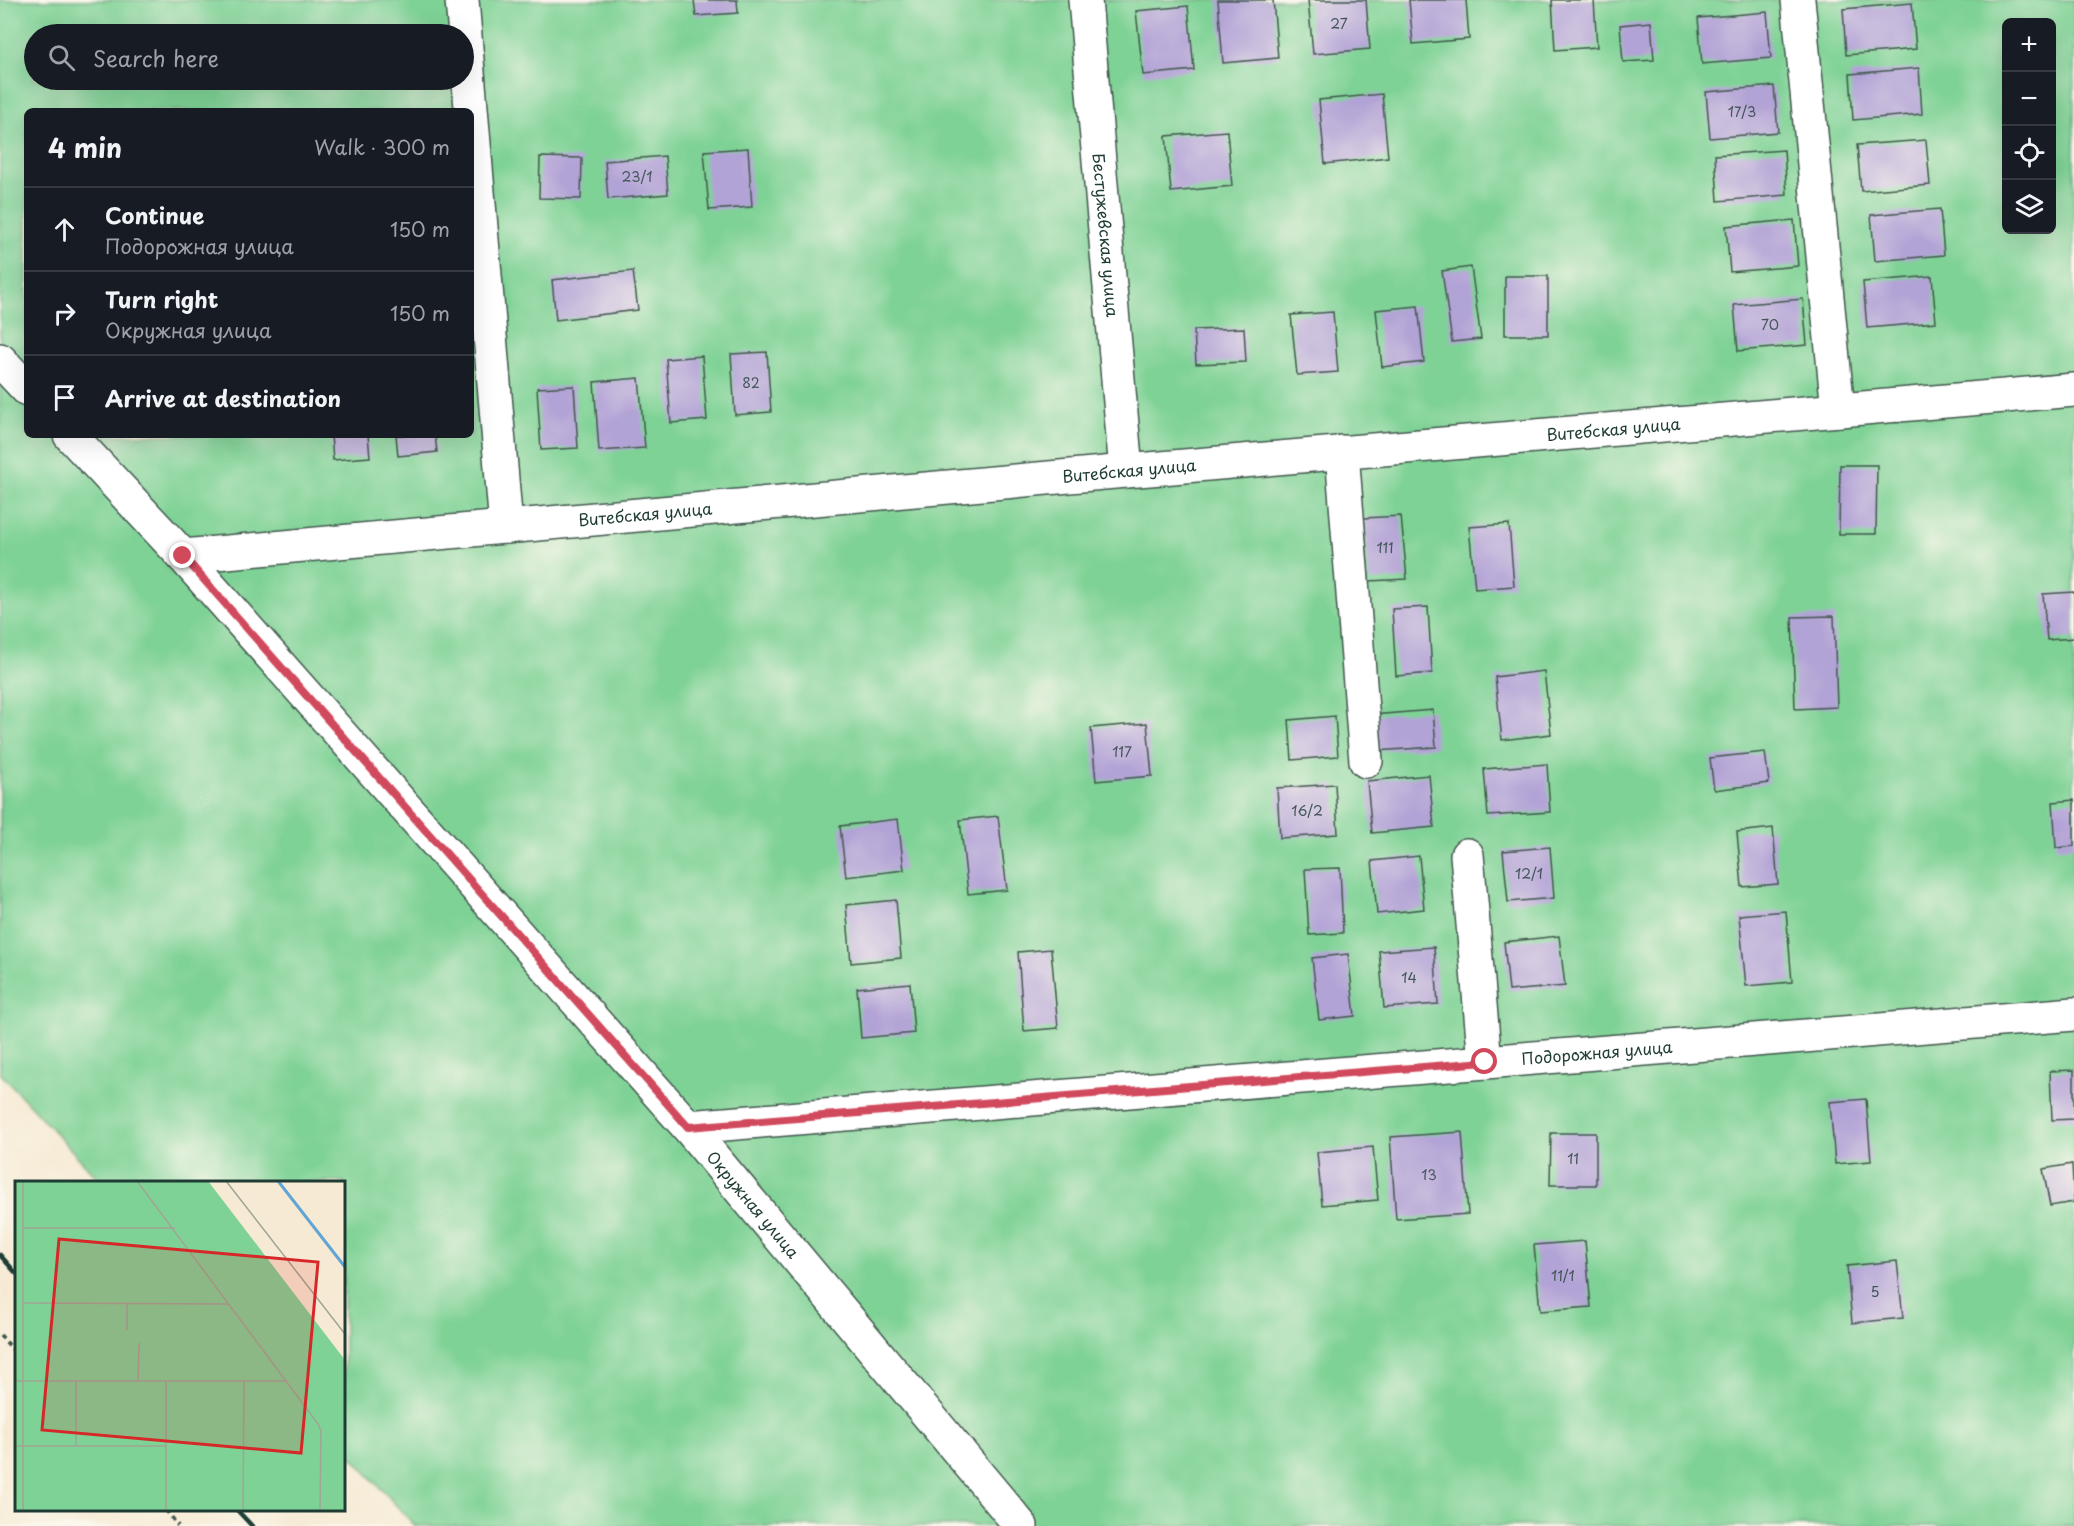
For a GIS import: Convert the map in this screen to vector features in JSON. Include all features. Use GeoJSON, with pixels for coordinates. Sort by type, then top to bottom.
{"type":"FeatureCollection","features":[{"type":"Feature","properties":{"kind":"street"},"geometry":{"type":"LineString","coordinates":[[462,0],[464,24]]}},
{"type":"Feature","properties":{"kind":"street","name":"Бестужевская улица"},"geometry":{"type":"LineString","coordinates":[[1085,0],[1126,471]]}},
{"type":"Feature","properties":{"kind":"street"},"geometry":{"type":"LineString","coordinates":[[1798,0],[1838,410]]}},
{"type":"Feature","properties":{"kind":"street"},"geometry":{"type":"LineString","coordinates":[[470,90],[471,108]]}},
{"type":"Feature","properties":{"kind":"street"},"geometry":{"type":"LineString","coordinates":[[474,144],[506,527]]}},
{"type":"Feature","properties":{"kind":"street"},"geometry":{"type":"LineString","coordinates":[[0,360],[24,386]]}},
{"type":"Feature","properties":{"kind":"street","name":"Витебская улица"},"geometry":{"type":"LineString","coordinates":[[183,556],[1342,452],[2074,390]]}},
{"type":"Feature","properties":{"kind":"street","name":"Окружная улица"},"geometry":{"type":"LineString","coordinates":[[73,438],[183,556],[688,1127],[1021,1526]]}},
{"type":"Feature","properties":{"kind":"street"},"geometry":{"type":"LineString","coordinates":[[1342,452],[1366,761]]}},
{"type":"Feature","properties":{"kind":"street"},"geometry":{"type":"LineString","coordinates":[[1467,855],[1485,1062]]}},
{"type":"Feature","properties":{"kind":"street","name":"Подорожная улица"},"geometry":{"type":"LineString","coordinates":[[688,1127],[2074,1014]]}},
{"type":"Feature","properties":{"kind":"path"},"geometry":{"type":"LineString","coordinates":[[0,1335],[15,1352]]}},
{"type":"Feature","properties":{"kind":"path"},"geometry":{"type":"LineString","coordinates":[[167,1511],[178,1526]]}},
{"type":"Feature","properties":{"kind":"green space"},"geometry":{"type":"Polygon","coordinates":[[[0,0],[2074,0],[2074,1526],[415,1526],[345,1449],[345,1181],[100,1181],[0,1073],[0,0]]]}},
{"type":"Feature","properties":{"kind":"building"},"geometry":{"type":"Polygon","coordinates":[[[694,0],[737,0],[738,13],[696,16],[694,0]]]}},
{"type":"Feature","properties":{"kind":"building"},"geometry":{"type":"Polygon","coordinates":[[[1218,0],[1273,0],[1278,58],[1223,63],[1218,0]]]}},
{"type":"Feature","properties":{"kind":"building"},"geometry":{"type":"Polygon","coordinates":[[[1308,0],[1366,0],[1370,49],[1313,54],[1308,0]]]}},
{"type":"Feature","properties":{"kind":"building"},"geometry":{"type":"Polygon","coordinates":[[[1409,0],[1466,0],[1469,39],[1413,44],[1409,0]]]}},
{"type":"Feature","properties":{"kind":"building"},"geometry":{"type":"Polygon","coordinates":[[[1552,0],[1594,0],[1597,47],[1555,50],[1552,0]]]}},
{"type":"Feature","properties":{"kind":"building"},"geometry":{"type":"Polygon","coordinates":[[[1912,3],[1916,49],[1846,55],[1843,9],[1912,3]]]}},
{"type":"Feature","properties":{"kind":"building"},"geometry":{"type":"Polygon","coordinates":[[[1188,6],[1194,70],[1143,75],[1136,11],[1188,6]]]}},
{"type":"Feature","properties":{"kind":"building"},"geometry":{"type":"Polygon","coordinates":[[[1767,12],[1771,58],[1702,64],[1698,18],[1767,12]]]}},
{"type":"Feature","properties":{"kind":"building"},"geometry":{"type":"Polygon","coordinates":[[[1651,22],[1654,60],[1623,62],[1620,25],[1651,22]]]}},
{"type":"Feature","properties":{"kind":"building"},"geometry":{"type":"Polygon","coordinates":[[[1919,68],[1922,114],[1853,120],[1850,74],[1919,68]]]}},
{"type":"Feature","properties":{"kind":"building"},"geometry":{"type":"Polygon","coordinates":[[[1774,86],[1778,132],[1710,138],[1706,92],[1774,86]]]}},
{"type":"Feature","properties":{"kind":"building"},"geometry":{"type":"Polygon","coordinates":[[[1382,94],[1388,157],[1325,164],[1319,100],[1382,94]]]}},
{"type":"Feature","properties":{"kind":"building"},"geometry":{"type":"Polygon","coordinates":[[[1227,131],[1232,186],[1171,192],[1166,136],[1227,131]]]}},
{"type":"Feature","properties":{"kind":"building"},"geometry":{"type":"Polygon","coordinates":[[[1926,140],[1930,185],[1861,191],[1857,145],[1926,140]]]}},
{"type":"Feature","properties":{"kind":"building"},"geometry":{"type":"Polygon","coordinates":[[[748,148],[752,207],[709,210],[704,151],[748,148]]]}},
{"type":"Feature","properties":{"kind":"building"},"geometry":{"type":"Polygon","coordinates":[[[1784,150],[1787,195],[1718,201],[1715,155],[1784,150]]]}},
{"type":"Feature","properties":{"kind":"building"},"geometry":{"type":"Polygon","coordinates":[[[665,156],[668,194],[608,199],[605,161],[665,156]]]}},
{"type":"Feature","properties":{"kind":"building"},"geometry":{"type":"Polygon","coordinates":[[[540,157],[582,158],[581,199],[539,198],[540,157]]]}},
{"type":"Feature","properties":{"kind":"building"},"geometry":{"type":"Polygon","coordinates":[[[1940,209],[1944,255],[1875,261],[1871,215],[1940,209]]]}},
{"type":"Feature","properties":{"kind":"building"},"geometry":{"type":"Polygon","coordinates":[[[1794,220],[1798,266],[1730,272],[1726,226],[1794,220]]]}},
{"type":"Feature","properties":{"kind":"building"},"geometry":{"type":"Polygon","coordinates":[[[1471,267],[1481,339],[1452,342],[1442,271],[1471,267]]]}},
{"type":"Feature","properties":{"kind":"building"},"geometry":{"type":"Polygon","coordinates":[[[633,271],[638,310],[556,320],[552,280],[633,271]]]}},
{"type":"Feature","properties":{"kind":"building"},"geometry":{"type":"Polygon","coordinates":[[[1505,276],[1548,276],[1548,335],[1505,335],[1505,276]]]}},
{"type":"Feature","properties":{"kind":"building"},"geometry":{"type":"Polygon","coordinates":[[[1932,276],[1936,322],[1867,328],[1863,282],[1932,276]]]}},
{"type":"Feature","properties":{"kind":"building"},"geometry":{"type":"Polygon","coordinates":[[[1803,299],[1807,345],[1738,351],[1734,305],[1803,299]]]}},
{"type":"Feature","properties":{"kind":"building"},"geometry":{"type":"Polygon","coordinates":[[[1418,306],[1424,362],[1382,367],[1376,310],[1418,306]]]}},
{"type":"Feature","properties":{"kind":"building"},"geometry":{"type":"Polygon","coordinates":[[[1333,312],[1338,372],[1297,375],[1291,315],[1333,312]]]}},
{"type":"Feature","properties":{"kind":"building"},"geometry":{"type":"Polygon","coordinates":[[[1244,328],[1246,362],[1196,364],[1194,330],[1244,328]]]}},
{"type":"Feature","properties":{"kind":"building"},"geometry":{"type":"Polygon","coordinates":[[[767,352],[771,412],[735,415],[731,354],[767,352]]]}},
{"type":"Feature","properties":{"kind":"building"},"geometry":{"type":"Polygon","coordinates":[[[702,356],[707,420],[671,423],[666,359],[702,356]]]}},
{"type":"Feature","properties":{"kind":"building"},"geometry":{"type":"Polygon","coordinates":[[[639,378],[645,448],[599,451],[594,382],[639,378]]]}},
{"type":"Feature","properties":{"kind":"building"},"geometry":{"type":"Polygon","coordinates":[[[574,386],[578,448],[541,450],[537,388],[574,386]]]}},
{"type":"Feature","properties":{"kind":"building"},"geometry":{"type":"Polygon","coordinates":[[[331,438],[368,438],[370,457],[333,460],[331,438]]]}},
{"type":"Feature","properties":{"kind":"building"},"geometry":{"type":"Polygon","coordinates":[[[396,438],[435,438],[437,452],[398,456],[396,438]]]}},
{"type":"Feature","properties":{"kind":"building"},"geometry":{"type":"Polygon","coordinates":[[[1840,465],[1877,465],[1876,534],[1839,534],[1840,465]]]}},
{"type":"Feature","properties":{"kind":"building"},"geometry":{"type":"Polygon","coordinates":[[[1401,516],[1407,579],[1369,581],[1364,518],[1401,516]]]}},
{"type":"Feature","properties":{"kind":"building"},"geometry":{"type":"Polygon","coordinates":[[[1509,524],[1514,586],[1475,589],[1469,527],[1509,524]]]}},
{"type":"Feature","properties":{"kind":"building"},"geometry":{"type":"Polygon","coordinates":[[[2074,592],[2074,638],[2047,640],[2043,594],[2074,592]]]}},
{"type":"Feature","properties":{"kind":"building"},"geometry":{"type":"Polygon","coordinates":[[[1428,607],[1432,673],[1396,676],[1392,609],[1428,607]]]}},
{"type":"Feature","properties":{"kind":"building"},"geometry":{"type":"Polygon","coordinates":[[[1834,616],[1837,707],[1795,709],[1792,617],[1834,616]]]}},
{"type":"Feature","properties":{"kind":"building"},"geometry":{"type":"Polygon","coordinates":[[[1544,671],[1551,734],[1502,740],[1495,677],[1544,671]]]}},
{"type":"Feature","properties":{"kind":"building"},"geometry":{"type":"Polygon","coordinates":[[[1433,710],[1436,747],[1375,751],[1372,715],[1433,710]]]}},
{"type":"Feature","properties":{"kind":"building"},"geometry":{"type":"Polygon","coordinates":[[[1335,716],[1338,756],[1292,760],[1289,720],[1335,716]]]}},
{"type":"Feature","properties":{"kind":"building"},"geometry":{"type":"Polygon","coordinates":[[[1147,723],[1152,776],[1096,781],[1091,728],[1147,723]]]}},
{"type":"Feature","properties":{"kind":"building"},"geometry":{"type":"Polygon","coordinates":[[[1765,752],[1769,783],[1714,790],[1710,758],[1765,752]]]}},
{"type":"Feature","properties":{"kind":"building"},"geometry":{"type":"Polygon","coordinates":[[[1547,764],[1550,812],[1488,816],[1484,769],[1547,764]]]}},
{"type":"Feature","properties":{"kind":"building"},"geometry":{"type":"Polygon","coordinates":[[[1429,775],[1434,827],[1372,833],[1367,781],[1429,775]]]}},
{"type":"Feature","properties":{"kind":"building"},"geometry":{"type":"Polygon","coordinates":[[[1335,784],[1338,834],[1280,838],[1277,788],[1335,784]]]}},
{"type":"Feature","properties":{"kind":"building"},"geometry":{"type":"Polygon","coordinates":[[[2074,800],[2074,846],[2056,848],[2053,802],[2074,800]]]}},
{"type":"Feature","properties":{"kind":"building"},"geometry":{"type":"Polygon","coordinates":[[[998,816],[1007,890],[968,894],[960,820],[998,816]]]}},
{"type":"Feature","properties":{"kind":"building"},"geometry":{"type":"Polygon","coordinates":[[[898,819],[904,870],[846,877],[840,826],[898,819]]]}},
{"type":"Feature","properties":{"kind":"building"},"geometry":{"type":"Polygon","coordinates":[[[1773,828],[1778,884],[1742,887],[1737,832],[1773,828]]]}},
{"type":"Feature","properties":{"kind":"building"},"geometry":{"type":"Polygon","coordinates":[[[1550,847],[1554,898],[1508,902],[1503,851],[1550,847]]]}},
{"type":"Feature","properties":{"kind":"building"},"geometry":{"type":"Polygon","coordinates":[[[1419,856],[1424,909],[1377,914],[1372,861],[1419,856]]]}},
{"type":"Feature","properties":{"kind":"building"},"geometry":{"type":"Polygon","coordinates":[[[1340,868],[1343,933],[1309,935],[1305,869],[1340,868]]]}},
{"type":"Feature","properties":{"kind":"building"},"geometry":{"type":"Polygon","coordinates":[[[896,900],[901,958],[851,963],[846,905],[896,900]]]}},
{"type":"Feature","properties":{"kind":"building"},"geometry":{"type":"Polygon","coordinates":[[[1786,911],[1792,982],[1746,986],[1739,915],[1786,911]]]}},
{"type":"Feature","properties":{"kind":"building"},"geometry":{"type":"Polygon","coordinates":[[[1559,936],[1565,986],[1509,991],[1504,942],[1559,936]]]}},
{"type":"Feature","properties":{"kind":"building"},"geometry":{"type":"Polygon","coordinates":[[[1434,947],[1438,1004],[1384,1008],[1379,951],[1434,947]]]}},
{"type":"Feature","properties":{"kind":"building"},"geometry":{"type":"Polygon","coordinates":[[[1051,949],[1058,1028],[1024,1031],[1018,952],[1051,949]]]}},
{"type":"Feature","properties":{"kind":"building"},"geometry":{"type":"Polygon","coordinates":[[[1348,954],[1355,1016],[1319,1020],[1312,958],[1348,954]]]}},
{"type":"Feature","properties":{"kind":"building"},"geometry":{"type":"Polygon","coordinates":[[[910,983],[914,1033],[861,1038],[857,988],[910,983]]]}},
{"type":"Feature","properties":{"kind":"building"},"geometry":{"type":"Polygon","coordinates":[[[2074,1070],[2074,1119],[2052,1120],[2050,1071],[2074,1070]]]}},
{"type":"Feature","properties":{"kind":"building"},"geometry":{"type":"Polygon","coordinates":[[[1866,1099],[1871,1161],[1835,1164],[1830,1102],[1866,1099]]]}},
{"type":"Feature","properties":{"kind":"building"},"geometry":{"type":"Polygon","coordinates":[[[1462,1132],[1468,1214],[1396,1219],[1390,1137],[1462,1132]]]}},
{"type":"Feature","properties":{"kind":"building"},"geometry":{"type":"Polygon","coordinates":[[[1551,1133],[1596,1133],[1596,1185],[1550,1185],[1551,1133]]]}},
{"type":"Feature","properties":{"kind":"building"},"geometry":{"type":"Polygon","coordinates":[[[1373,1147],[1378,1200],[1322,1205],[1317,1152],[1373,1147]]]}},
{"type":"Feature","properties":{"kind":"building"},"geometry":{"type":"Polygon","coordinates":[[[2072,1164],[2074,1202],[2050,1206],[2043,1169],[2072,1164]]]}},
{"type":"Feature","properties":{"kind":"building"},"geometry":{"type":"Polygon","coordinates":[[[1585,1241],[1591,1307],[1540,1311],[1534,1245],[1585,1241]]]}},
{"type":"Feature","properties":{"kind":"building"},"geometry":{"type":"Polygon","coordinates":[[[1897,1261],[1903,1318],[1852,1323],[1847,1266],[1897,1261]]]}},
{"type":"Feature","properties":{"kind":"railway"},"geometry":{"type":"LineString","coordinates":[[0,1255],[15,1272]]}},
{"type":"Feature","properties":{"kind":"railway"},"geometry":{"type":"LineString","coordinates":[[238,1511],[252,1526]]}},
{"type":"Feature","properties":{"kind":"route"},"geometry":{"type":"LineString","coordinates":[[183,556],[688,1127],[1485,1062]]}}]}
